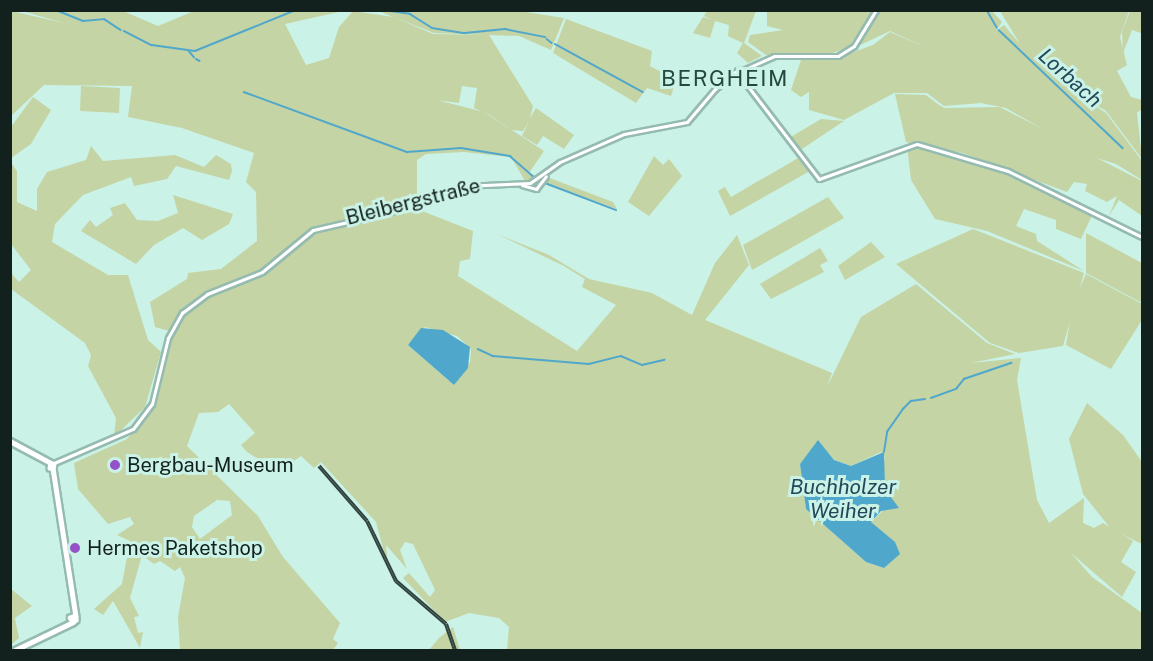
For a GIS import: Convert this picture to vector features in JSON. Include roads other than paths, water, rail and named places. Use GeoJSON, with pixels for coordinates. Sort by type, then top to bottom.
{"type":"FeatureCollection","features":[{"type":"Feature","properties":{"kind":"main road"},"geometry":{"type":"LineString","coordinates":[[10,441],[53,465],[76,607],[73,619],[66,626],[17,650]]}},
{"type":"Feature","properties":{"kind":"street","name":"Bleibergstraße"},"geometry":{"type":"LineString","coordinates":[[529,185],[547,174],[560,162],[624,134],[687,122],[743,70],[774,56],[838,56],[854,46],[876,10]]}},
{"type":"Feature","properties":{"kind":"street"},"geometry":{"type":"LineString","coordinates":[[737,75],[819,179],[917,144],[1008,171],[1143,237]]}},
{"type":"Feature","properties":{"kind":"street"},"geometry":{"type":"LineString","coordinates":[[538,180],[542,184],[547,174]]}},
{"type":"Feature","properties":{"kind":"street","name":"Bleibergstraße"},"geometry":{"type":"LineString","coordinates":[[53,465],[124,436],[141,421],[156,393],[168,338],[197,300],[262,272],[313,230],[391,212],[462,186],[542,184]]}},
{"type":"Feature","properties":{"kind":"water"},"geometry":{"type":"Polygon","coordinates":[[[421,328],[443,330],[470,347],[468,368],[454,385],[408,345],[421,328]]]}},
{"type":"Feature","properties":{"kind":"water","name":"Buchholzer Weiher"},"geometry":{"type":"Polygon","coordinates":[[[818,440],[834,460],[851,466],[884,452],[885,489],[899,508],[881,511],[871,522],[895,542],[900,554],[884,568],[866,562],[806,509],[800,464],[818,440]]]}},
{"type":"Feature","properties":{"kind":"waterway"},"geometry":{"type":"LineString","coordinates":[[56,10],[83,21],[104,19],[121,30]]}},
{"type":"Feature","properties":{"kind":"waterway"},"geometry":{"type":"LineString","coordinates":[[124,31],[152,45],[195,51],[296,10]]}},
{"type":"Feature","properties":{"kind":"waterway"},"geometry":{"type":"LineString","coordinates":[[383,10],[410,14],[432,28],[465,33],[505,29],[545,37]]}},
{"type":"Feature","properties":{"kind":"waterway","name":"Lorbach"},"geometry":{"type":"LineString","coordinates":[[987,10],[997,27]]}},
{"type":"Feature","properties":{"kind":"waterway","name":"Lorbach"},"geometry":{"type":"LineString","coordinates":[[999,30],[1123,148]]}},
{"type":"Feature","properties":{"kind":"waterway"},"geometry":{"type":"LineString","coordinates":[[547,39],[552,43]]}},
{"type":"Feature","properties":{"kind":"waterway"},"geometry":{"type":"LineString","coordinates":[[555,44],[643,92]]}},
{"type":"Feature","properties":{"kind":"waterway"},"geometry":{"type":"LineString","coordinates":[[189,51],[194,57]]}},
{"type":"Feature","properties":{"kind":"waterway"},"geometry":{"type":"LineString","coordinates":[[196,59],[200,61]]}},
{"type":"Feature","properties":{"kind":"waterway"},"geometry":{"type":"LineString","coordinates":[[244,92],[407,152],[461,148],[510,156],[535,178]]}},
{"type":"Feature","properties":{"kind":"waterway"},"geometry":{"type":"LineString","coordinates":[[545,183],[616,210]]}},
{"type":"Feature","properties":{"kind":"waterway"},"geometry":{"type":"LineString","coordinates":[[478,349],[493,356],[589,364],[621,356],[642,365],[664,360]]}},
{"type":"Feature","properties":{"kind":"waterway"},"geometry":{"type":"LineString","coordinates":[[931,398],[956,389],[964,379],[1011,363]]}},
{"type":"Feature","properties":{"kind":"waterway"},"geometry":{"type":"LineString","coordinates":[[884,452],[887,432],[903,409],[911,401],[925,399]]}},
{"type":"Feature","properties":{"kind":"railway"},"geometry":{"type":"LineString","coordinates":[[319,466],[367,521],[396,581],[446,624],[455,650]]}},
{"type":"Feature","properties":{"kind":"place","name":"Bergbau-Museum"},"geometry":{"type":"Point","coordinates":[115,465]}},
{"type":"Feature","properties":{"kind":"place","name":"Hermes Paketshop"},"geometry":{"type":"Point","coordinates":[75,548]}},
{"type":"Feature","properties":{"kind":"district","name":"BERGHEIM"},"geometry":{"type":"Point","coordinates":[725,79]}}]}
